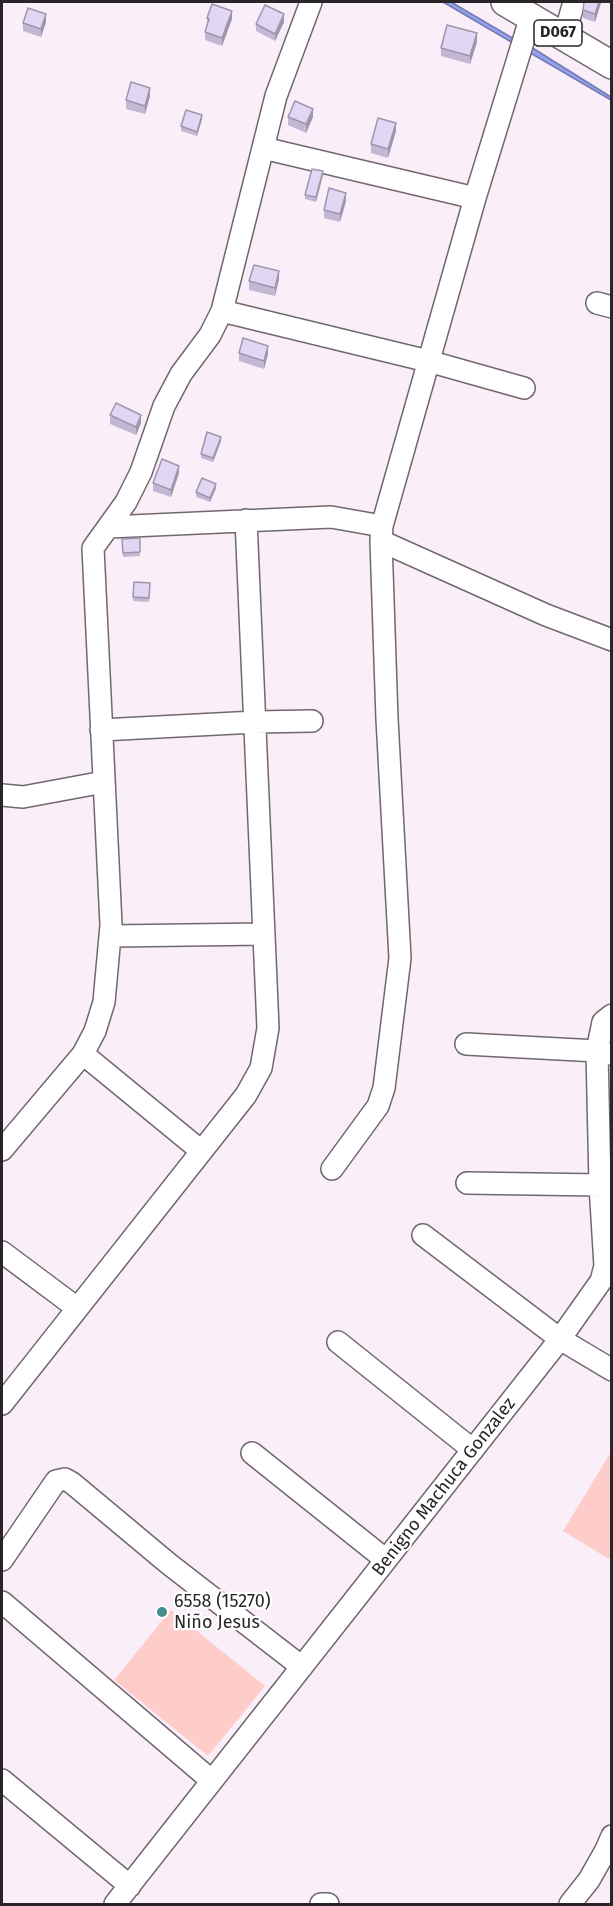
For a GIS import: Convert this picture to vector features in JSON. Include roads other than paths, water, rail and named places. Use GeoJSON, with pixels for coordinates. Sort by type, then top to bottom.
{"type":"FeatureCollection","features":[{"type":"Feature","properties":{"kind":"main road","name":"D067"},"geometry":{"type":"LineString","coordinates":[[505,2],[612,65]]}},
{"type":"Feature","properties":{"kind":"street"},"geometry":{"type":"LineString","coordinates":[[2,1150],[83,1054],[95,1031],[104,1002],[111,936],[93,548],[126,502],[141,472],[164,406],[181,374],[210,335],[222,311],[276,96],[311,2]]}},
{"type":"Feature","properties":{"kind":"street"},"geometry":{"type":"LineString","coordinates":[[564,37],[574,2]]}},
{"type":"Feature","properties":{"kind":"street"},"geometry":{"type":"LineString","coordinates":[[332,1169],[378,1106],[384,1088],[400,958],[381,534],[475,198],[531,16]]}},
{"type":"Feature","properties":{"kind":"street"},"geometry":{"type":"LineString","coordinates":[[263,148],[475,198]]}},
{"type":"Feature","properties":{"kind":"street"},"geometry":{"type":"LineString","coordinates":[[222,311],[428,361],[524,388]]}},
{"type":"Feature","properties":{"kind":"street"},"geometry":{"type":"LineString","coordinates":[[109,526],[331,517],[381,534],[546,615],[612,639]]}},
{"type":"Feature","properties":{"kind":"street"},"geometry":{"type":"LineString","coordinates":[[2,1404],[200,1150],[246,1095],[261,1068],[268,1028],[246,520]]}},
{"type":"Feature","properties":{"kind":"street"},"geometry":{"type":"LineString","coordinates":[[101,730],[312,721]]}},
{"type":"Feature","properties":{"kind":"street"},"geometry":{"type":"LineString","coordinates":[[2,795],[23,797],[104,782]]}},
{"type":"Feature","properties":{"kind":"street"},"geometry":{"type":"LineString","coordinates":[[111,936],[264,934]]}},
{"type":"Feature","properties":{"kind":"street","name":"Benigno Machuca Gonzalez"},"geometry":{"type":"LineString","coordinates":[[115,1905],[560,1339],[601,1281],[605,1266],[600,1185],[603,1022],[612,1015]]}},
{"type":"Feature","properties":{"kind":"street"},"geometry":{"type":"LineString","coordinates":[[466,1044],[604,1053]]}},
{"type":"Feature","properties":{"kind":"street"},"geometry":{"type":"LineString","coordinates":[[83,1054],[200,1150]]}},
{"type":"Feature","properties":{"kind":"street"},"geometry":{"type":"LineString","coordinates":[[467,1183],[600,1185]]}},
{"type":"Feature","properties":{"kind":"street"},"geometry":{"type":"LineString","coordinates":[[423,1235],[560,1339],[612,1370]]}},
{"type":"Feature","properties":{"kind":"street"},"geometry":{"type":"LineString","coordinates":[[2,1252],[77,1308]]}},
{"type":"Feature","properties":{"kind":"street"},"geometry":{"type":"LineString","coordinates":[[338,1342],[473,1450]]}},
{"type":"Feature","properties":{"kind":"street"},"geometry":{"type":"LineString","coordinates":[[252,1454],[386,1560]]}},
{"type":"Feature","properties":{"kind":"street"},"geometry":{"type":"LineString","coordinates":[[2,1560],[56,1481],[65,1479],[169,1564],[302,1667]]}},
{"type":"Feature","properties":{"kind":"street"},"geometry":{"type":"LineString","coordinates":[[2,1602],[212,1781]]}},
{"type":"Feature","properties":{"kind":"street"},"geometry":{"type":"LineString","coordinates":[[2,1780],[130,1886]]}},
{"type":"Feature","properties":{"kind":"street"},"geometry":{"type":"LineString","coordinates":[[570,1905],[589,1880],[612,1836]]}},
{"type":"Feature","properties":{"kind":"street"},"geometry":{"type":"LineString","coordinates":[[321,1905],[328,1905]]}},
{"type":"Feature","properties":{"kind":"water"},"geometry":{"type":"Polygon","coordinates":[[[443,2],[451,2],[514,39],[513,43],[443,2]]]}},
{"type":"Feature","properties":{"kind":"water"},"geometry":{"type":"Polygon","coordinates":[[[531,47],[611,97],[611,100],[527,51],[531,47]]]}},
{"type":"Feature","properties":{"kind":"place","name":"6558 (15270) Niño Jesus"},"geometry":{"type":"Point","coordinates":[162,1612]}}]}
